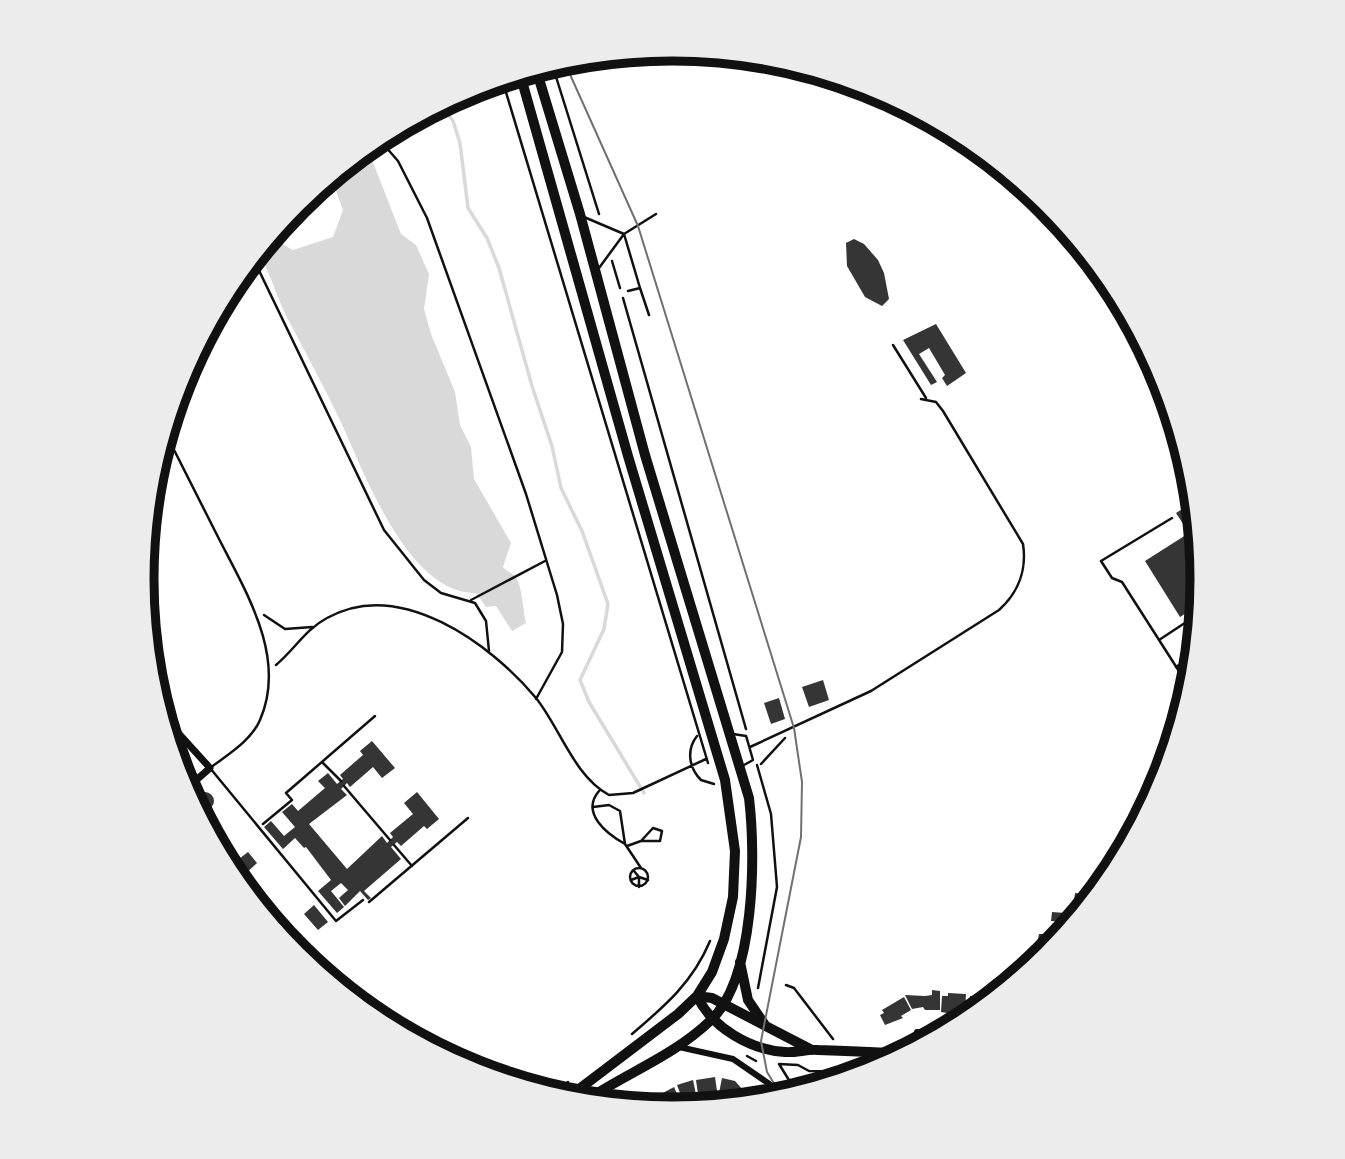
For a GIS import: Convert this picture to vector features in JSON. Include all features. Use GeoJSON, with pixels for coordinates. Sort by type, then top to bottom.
{"type":"FeatureCollection","features":[{"type":"Feature","properties":{"kind":"main road"},"geometry":{"type":"LineString","coordinates":[[539,79],[749,798],[754,844],[751,893],[740,962],[713,1018],[679,1047],[600,1092]]}},
{"type":"Feature","properties":{"kind":"main road"},"geometry":{"type":"LineString","coordinates":[[523,84],[628,456],[725,780],[734,831],[733,897],[720,953],[698,996],[579,1089]]}},
{"type":"Feature","properties":{"kind":"main road"},"geometry":{"type":"LineString","coordinates":[[740,962],[748,1000],[766,1027]]}},
{"type":"Feature","properties":{"kind":"main road"},"geometry":{"type":"LineString","coordinates":[[698,996],[721,1004],[810,1049]]}},
{"type":"Feature","properties":{"kind":"main road"},"geometry":{"type":"LineString","coordinates":[[698,996],[704,1010],[728,1031],[758,1047],[790,1052],[810,1049],[883,1053]]}},
{"type":"Feature","properties":{"kind":"street"},"geometry":{"type":"LineString","coordinates":[[178,733],[210,768],[195,781]]}},
{"type":"Feature","properties":{"kind":"street"},"geometry":{"type":"LineString","coordinates":[[917,1032],[924,1032]]}},
{"type":"Feature","properties":{"kind":"street"},"geometry":{"type":"LineString","coordinates":[[679,1047],[733,1059],[778,1087]]}},
{"type":"Feature","properties":{"kind":"lane"},"geometry":{"type":"LineString","coordinates":[[580,214],[624,234],[649,315]]}},
{"type":"Feature","properties":{"kind":"lane"},"geometry":{"type":"LineString","coordinates":[[595,275],[624,234],[656,214]]}},
{"type":"Feature","properties":{"kind":"lane"},"geometry":{"type":"LineString","coordinates":[[628,291],[640,288]]}},
{"type":"Feature","properties":{"kind":"lane"},"geometry":{"type":"LineString","coordinates":[[750,747],[871,691],[999,610],[1012,598],[1018,584],[1025,556],[1023,544],[943,411],[926,398],[893,345]]}},
{"type":"Feature","properties":{"kind":"lane"},"geometry":{"type":"LineString","coordinates":[[921,399],[926,398]]}},
{"type":"Feature","properties":{"kind":"lane"},"geometry":{"type":"LineString","coordinates":[[172,446],[253,606],[264,642],[268,671],[266,702],[260,722],[248,738],[210,768],[336,921],[363,900]]}},
{"type":"Feature","properties":{"kind":"lane"},"geometry":{"type":"LineString","coordinates":[[1172,518],[1101,561],[1112,579],[1122,582],[1182,676]]}},
{"type":"Feature","properties":{"kind":"lane"},"geometry":{"type":"LineString","coordinates":[[1159,640],[1189,620]]}},
{"type":"Feature","properties":{"kind":"lane"},"geometry":{"type":"LineString","coordinates":[[1185,623],[1188,628]]}},
{"type":"Feature","properties":{"kind":"lane"},"geometry":{"type":"LineString","coordinates":[[1176,667],[1184,661]]}},
{"type":"Feature","properties":{"kind":"lane"},"geometry":{"type":"LineString","coordinates":[[730,733],[746,736],[750,747],[753,760],[740,767]]}},
{"type":"Feature","properties":{"kind":"path"},"geometry":{"type":"LineString","coordinates":[[555,75],[602,224]]}},
{"type":"Feature","properties":{"kind":"path"},"geometry":{"type":"LineString","coordinates":[[505,89],[698,735],[711,770]]}},
{"type":"Feature","properties":{"kind":"path"},"geometry":{"type":"LineString","coordinates":[[387,148],[398,161],[427,218],[521,481],[561,614],[563,640],[557,666],[536,699]]}},
{"type":"Feature","properties":{"kind":"path"},"geometry":{"type":"LineString","coordinates":[[610,252],[741,707],[746,736]]}},
{"type":"Feature","properties":{"kind":"path"},"geometry":{"type":"LineString","coordinates":[[258,268],[384,530],[424,580],[441,593],[471,600],[545,561]]}},
{"type":"Feature","properties":{"kind":"path"},"geometry":{"type":"LineString","coordinates":[[471,600],[486,621],[489,651]]}},
{"type":"Feature","properties":{"kind":"path"},"geometry":{"type":"LineString","coordinates":[[253,606],[285,629],[314,626]]}},
{"type":"Feature","properties":{"kind":"path"},"geometry":{"type":"LineString","coordinates":[[268,671],[314,626],[329,617],[357,608],[397,608],[426,616],[489,651],[536,699],[588,778],[609,795],[633,793],[706,759]]}},
{"type":"Feature","properties":{"kind":"path"},"geometry":{"type":"LineString","coordinates":[[260,827],[292,800],[286,793],[375,716]]}},
{"type":"Feature","properties":{"kind":"path"},"geometry":{"type":"LineString","coordinates":[[758,766],[790,730]]}},
{"type":"Feature","properties":{"kind":"path"},"geometry":{"type":"LineString","coordinates":[[698,735],[689,754],[692,766],[701,780],[714,784],[716,794]]}},
{"type":"Feature","properties":{"kind":"path"},"geometry":{"type":"LineString","coordinates":[[753,760],[758,766],[775,837],[777,887],[758,980]]}},
{"type":"Feature","properties":{"kind":"path"},"geometry":{"type":"LineString","coordinates":[[323,762],[341,781]]}},
{"type":"Feature","properties":{"kind":"path"},"geometry":{"type":"LineString","coordinates":[[344,786],[390,840]]}},
{"type":"Feature","properties":{"kind":"path"},"geometry":{"type":"LineString","coordinates":[[600,790],[593,799],[597,822],[627,846]]}},
{"type":"Feature","properties":{"kind":"path"},"geometry":{"type":"LineString","coordinates":[[593,807],[616,807],[620,811],[627,846],[635,863],[643,869],[648,880]]}},
{"type":"Feature","properties":{"kind":"path"},"geometry":{"type":"LineString","coordinates":[[363,900],[367,904],[468,818]]}},
{"type":"Feature","properties":{"kind":"path"},"geometry":{"type":"LineString","coordinates":[[627,846],[641,841],[660,841],[662,831],[653,828],[641,841]]}},
{"type":"Feature","properties":{"kind":"path"},"geometry":{"type":"LineString","coordinates":[[617,840],[623,836]]}},
{"type":"Feature","properties":{"kind":"path"},"geometry":{"type":"LineString","coordinates":[[394,845],[412,866]]}},
{"type":"Feature","properties":{"kind":"path"},"geometry":{"type":"LineString","coordinates":[[630,881],[635,863]]}},
{"type":"Feature","properties":{"kind":"path"},"geometry":{"type":"LineString","coordinates":[[634,870],[643,869]]}},
{"type":"Feature","properties":{"kind":"path"},"geometry":{"type":"LineString","coordinates":[[639,887],[639,877],[643,869]]}},
{"type":"Feature","properties":{"kind":"path"},"geometry":{"type":"LineString","coordinates":[[634,870],[639,877],[648,880]]}},
{"type":"Feature","properties":{"kind":"path"},"geometry":{"type":"LineString","coordinates":[[630,881],[639,877]]}},
{"type":"Feature","properties":{"kind":"path"},"geometry":{"type":"LineString","coordinates":[[639,887],[648,880]]}},
{"type":"Feature","properties":{"kind":"path"},"geometry":{"type":"LineString","coordinates":[[630,881],[639,887]]}},
{"type":"Feature","properties":{"kind":"path"},"geometry":{"type":"LineString","coordinates":[[624,1041],[675,997],[699,968],[713,934]]}},
{"type":"Feature","properties":{"kind":"path"},"geometry":{"type":"LineString","coordinates":[[786,985],[794,988],[826,1034],[835,1040]]}},
{"type":"Feature","properties":{"kind":"path"},"geometry":{"type":"LineString","coordinates":[[791,1084],[779,1064],[798,1065],[809,1071],[833,1072]]}},
{"type":"Feature","properties":{"kind":"path"},"geometry":{"type":"LineString","coordinates":[[563,1086],[570,1081]]}},
{"type":"Feature","properties":{"kind":"shaded area"},"geometry":{"type":"Polygon","coordinates":[[[371,158],[401,234],[416,245],[429,274],[424,309],[431,334],[455,392],[460,425],[471,447],[474,479],[511,543],[503,567],[518,581],[526,623],[512,631],[496,606],[486,607],[476,593],[451,588],[428,573],[408,551],[374,495],[332,404],[286,316],[263,262],[279,242],[293,250],[333,237],[343,210],[335,187],[371,158]]]}},
{"type":"Feature","properties":{"kind":"building"},"geometry":{"type":"Polygon","coordinates":[[[854,239],[864,244],[878,260],[884,273],[889,299],[882,306],[865,297],[847,266],[846,243],[854,239]]]}},
{"type":"Feature","properties":{"kind":"building"},"geometry":{"type":"Polygon","coordinates":[[[936,324],[966,373],[947,386],[942,378],[945,375],[929,348],[919,354],[937,382],[931,385],[903,340],[936,324]]]}},
{"type":"Feature","properties":{"kind":"building"},"geometry":{"type":"Polygon","coordinates":[[[1185,507],[1188,532],[1176,513],[1185,507]]]}},
{"type":"Feature","properties":{"kind":"building"},"geometry":{"type":"Polygon","coordinates":[[[1189,533],[1190,611],[1180,617],[1145,561],[1189,533]]]}},
{"type":"Feature","properties":{"kind":"building"},"geometry":{"type":"Polygon","coordinates":[[[823,680],[829,700],[809,707],[802,687],[823,680]]]}},
{"type":"Feature","properties":{"kind":"building"},"geometry":{"type":"Polygon","coordinates":[[[779,698],[785,719],[771,724],[764,703],[779,698]]]}},
{"type":"Feature","properties":{"kind":"building"},"geometry":{"type":"Polygon","coordinates":[[[372,741],[395,768],[382,778],[373,767],[350,787],[347,783],[341,789],[347,795],[309,824],[347,869],[382,836],[387,843],[393,837],[390,833],[413,814],[404,803],[417,792],[439,819],[427,829],[424,826],[401,846],[397,842],[391,847],[401,859],[364,891],[371,898],[368,900],[360,891],[345,906],[339,898],[348,890],[341,883],[331,891],[344,907],[337,913],[318,891],[331,880],[306,847],[295,838],[283,849],[264,827],[271,821],[284,836],[295,827],[282,812],[292,804],[298,811],[325,788],[318,781],[328,773],[337,784],[343,779],[340,775],[363,755],[360,751],[372,741]]]}},
{"type":"Feature","properties":{"kind":"building"},"geometry":{"type":"Polygon","coordinates":[[[200,792],[209,792],[214,797],[214,805],[209,810],[200,792]]]}},
{"type":"Feature","properties":{"kind":"building"},"geometry":{"type":"Polygon","coordinates":[[[248,852],[257,863],[246,873],[238,860],[248,852]]]}},
{"type":"Feature","properties":{"kind":"building"},"geometry":{"type":"Polygon","coordinates":[[[1075,893],[1085,894],[1073,908],[1075,893]]]}},
{"type":"Feature","properties":{"kind":"building"},"geometry":{"type":"Polygon","coordinates":[[[314,905],[328,922],[318,930],[304,914],[314,905]]]}},
{"type":"Feature","properties":{"kind":"building"},"geometry":{"type":"Polygon","coordinates":[[[1052,912],[1066,913],[1061,922],[1051,921],[1052,912]]]}},
{"type":"Feature","properties":{"kind":"building"},"geometry":{"type":"Polygon","coordinates":[[[1060,923],[1052,932],[1052,924],[1060,923]]]}},
{"type":"Feature","properties":{"kind":"building"},"geometry":{"type":"Polygon","coordinates":[[[1039,934],[1049,934],[1045,940],[1038,939],[1039,934]]]}},
{"type":"Feature","properties":{"kind":"building"},"geometry":{"type":"Polygon","coordinates":[[[932,990],[940,991],[940,1010],[925,1010],[923,1007],[912,1009],[905,995],[932,995],[932,990]]]}},
{"type":"Feature","properties":{"kind":"building"},"geometry":{"type":"Polygon","coordinates":[[[948,993],[966,994],[965,1006],[953,1015],[941,1012],[942,996],[948,996],[948,993]]]}},
{"type":"Feature","properties":{"kind":"building"},"geometry":{"type":"Polygon","coordinates":[[[970,996],[981,996],[969,1004],[970,996]]]}},
{"type":"Feature","properties":{"kind":"building"},"geometry":{"type":"Polygon","coordinates":[[[904,997],[911,1010],[901,1016],[903,1018],[885,1025],[880,1015],[884,1013],[882,1010],[904,997]]]}},
{"type":"Feature","properties":{"kind":"building"},"geometry":{"type":"Polygon","coordinates":[[[715,1077],[717,1091],[713,1092],[714,1096],[698,1094],[696,1080],[715,1077]]]}},
{"type":"Feature","properties":{"kind":"building"},"geometry":{"type":"Polygon","coordinates":[[[722,1078],[735,1081],[743,1090],[739,1093],[718,1096],[722,1078]]]}},
{"type":"Feature","properties":{"kind":"building"},"geometry":{"type":"Polygon","coordinates":[[[693,1080],[697,1097],[682,1098],[677,1085],[693,1080]]]}},
{"type":"Feature","properties":{"kind":"building"},"geometry":{"type":"Polygon","coordinates":[[[674,1087],[679,1098],[660,1098],[659,1095],[674,1087]]]}},
{"type":"Feature","properties":{"kind":"waterway"},"geometry":{"type":"LineString","coordinates":[[447,113],[453,121],[460,143],[468,208],[487,238],[499,268],[552,446],[561,488],[582,531],[608,604],[604,629],[580,680],[589,702],[644,793]]}},
{"type":"Feature","properties":{"kind":"tram line"},"geometry":{"type":"LineString","coordinates":[[569,72],[638,226],[794,728],[802,782],[801,837],[761,1041],[767,1072],[776,1087]]}}]}
